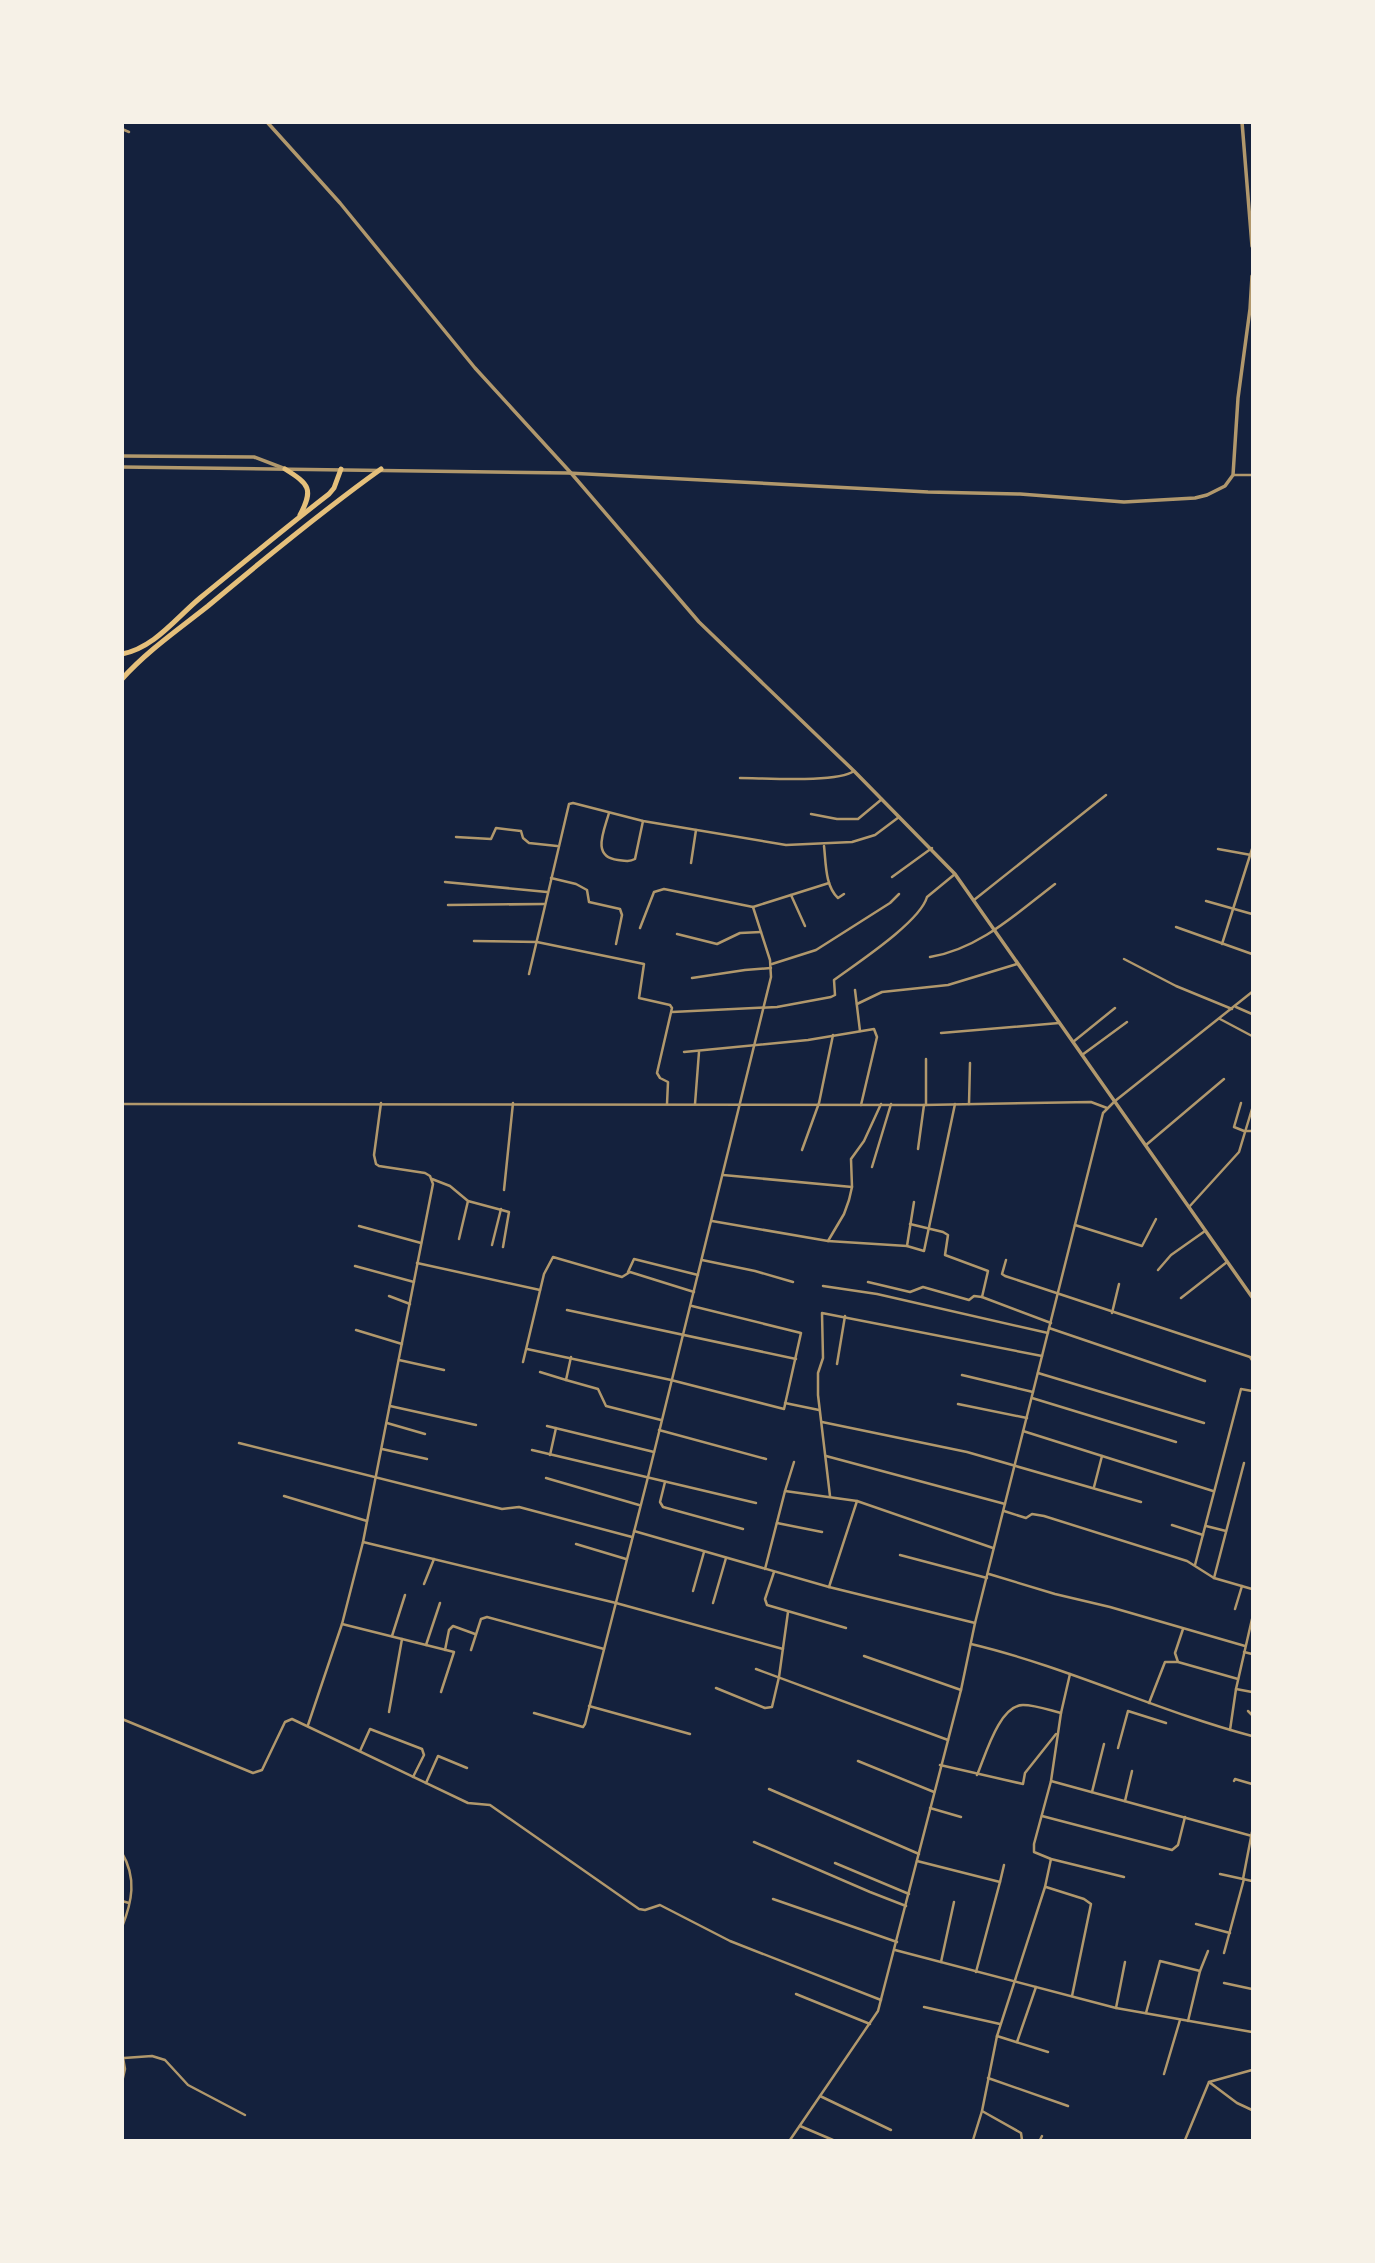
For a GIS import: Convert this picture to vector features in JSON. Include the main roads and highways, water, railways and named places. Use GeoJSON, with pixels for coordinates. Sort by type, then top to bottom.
{"type":"FeatureCollection","features":[{"type":"Feature","properties":{"kind":"highway"},"geometry":{"type":"LineString","coordinates":[[285,469],[304,482],[309,490],[309,498],[298,517]]}},
{"type":"Feature","properties":{"kind":"highway"},"geometry":{"type":"LineString","coordinates":[[122,654],[134,652],[156,637],[329,494],[341,469]]}},
{"type":"Feature","properties":{"kind":"highway"},"geometry":{"type":"LineString","coordinates":[[122,679],[340,498],[381,469]]}}]}
